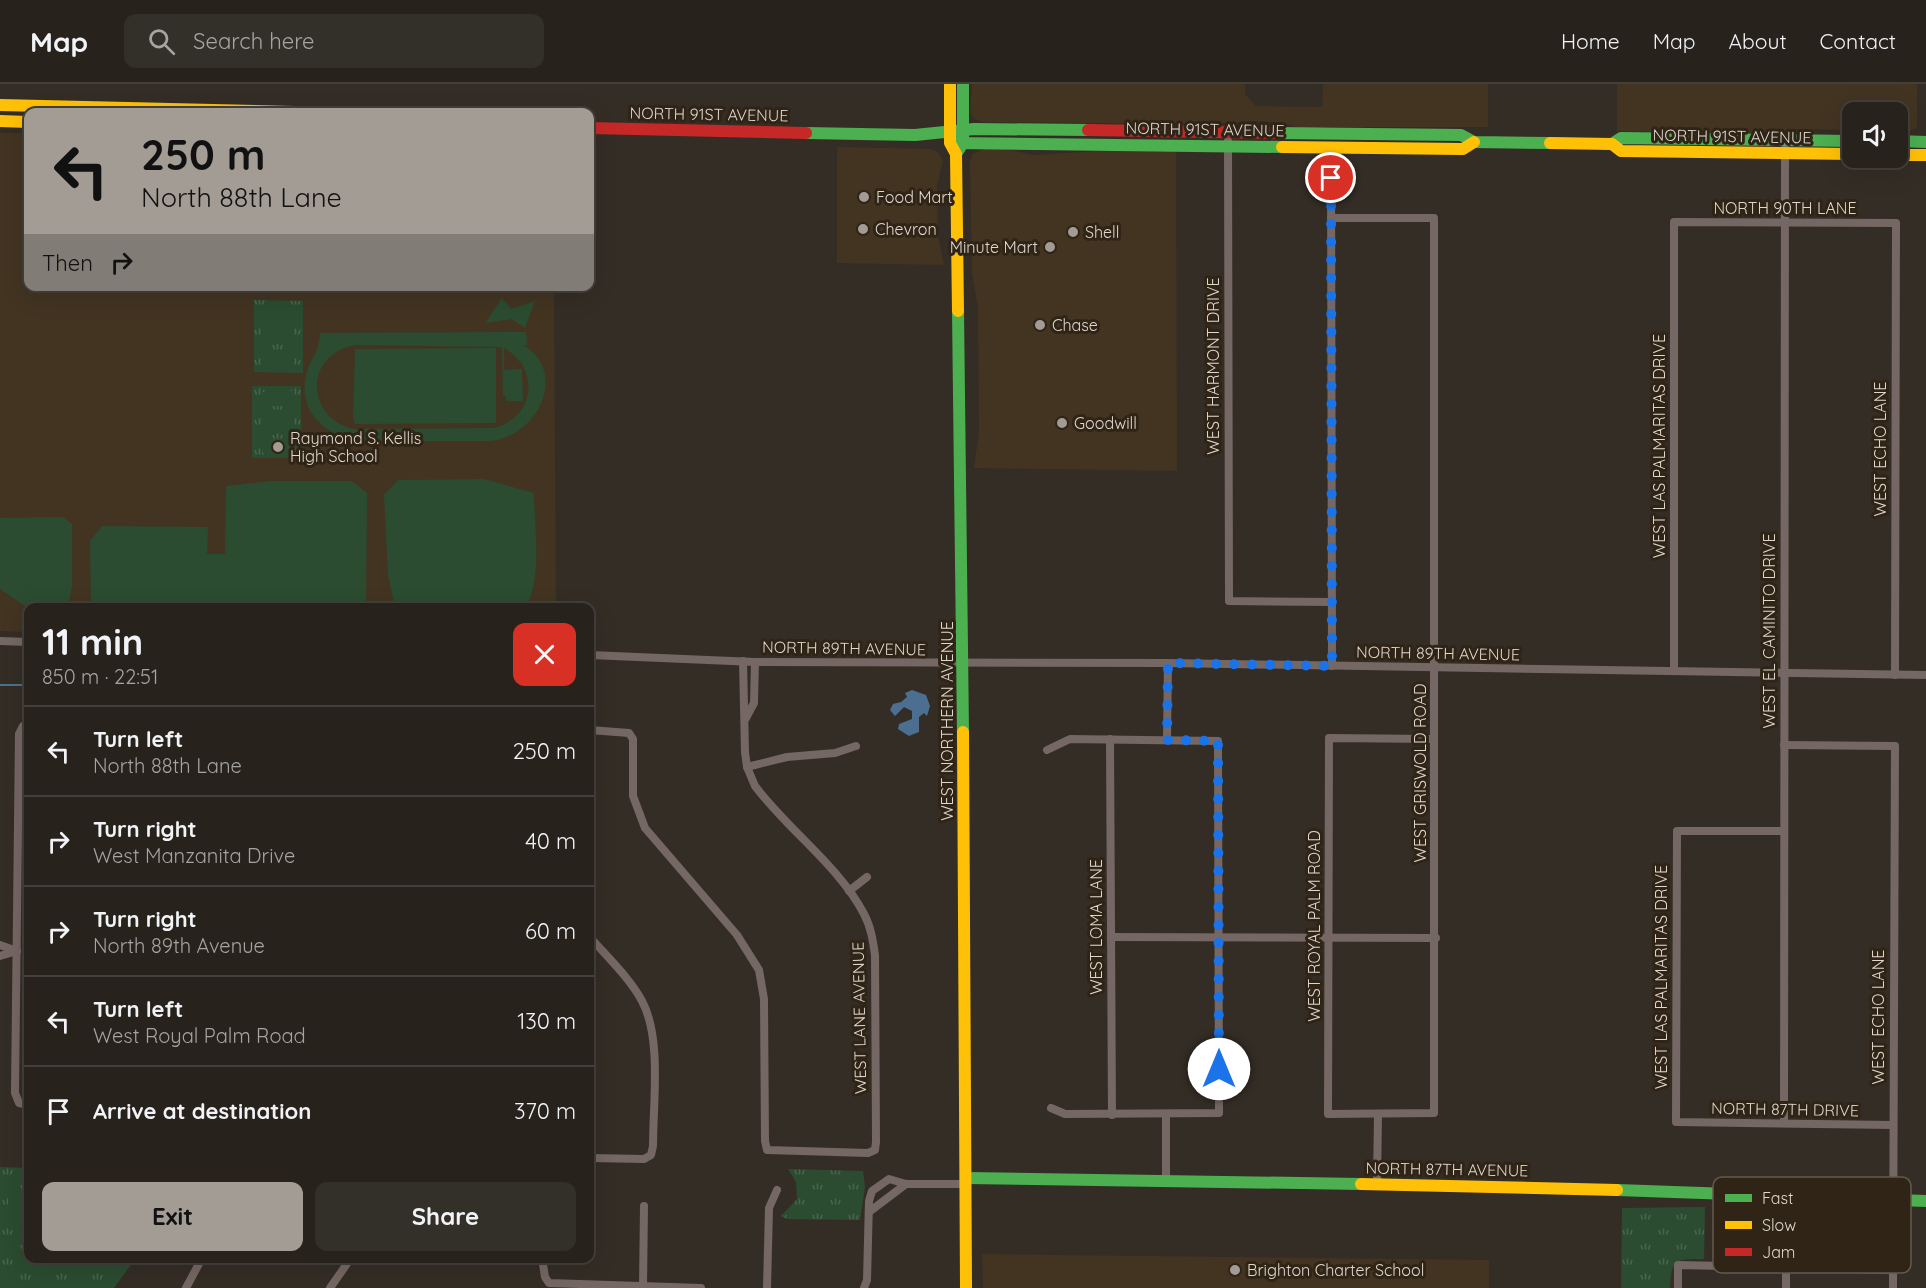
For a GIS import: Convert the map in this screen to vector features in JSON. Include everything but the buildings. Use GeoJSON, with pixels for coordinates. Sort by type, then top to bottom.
{"type":"FeatureCollection","features":[{"type":"Feature","properties":{"kind":"main road","name":"WEST NORTHERN AVENUE"},"geometry":{"type":"LineString","coordinates":[[950,84],[963,662],[966,1288]]}},
{"type":"Feature","properties":{"kind":"main road"},"geometry":{"type":"LineString","coordinates":[[963,84],[963,143]]}},
{"type":"Feature","properties":{"kind":"main road"},"geometry":{"type":"LineString","coordinates":[[0,105],[102,108]]}},
{"type":"Feature","properties":{"kind":"main road"},"geometry":{"type":"LineString","coordinates":[[27,108],[41,106]]}},
{"type":"Feature","properties":{"kind":"main road"},"geometry":{"type":"LineString","coordinates":[[0,112],[24,108]]}},
{"type":"Feature","properties":{"kind":"main road"},"geometry":{"type":"LineString","coordinates":[[0,121],[24,122]]}},
{"type":"Feature","properties":{"kind":"main road","name":"NORTH 91ST AVENUE"},"geometry":{"type":"LineString","coordinates":[[594,128],[935,135],[950,129],[1165,130],[1461,135],[1474,142],[1612,144],[1621,138],[1842,141]]}},
{"type":"Feature","properties":{"kind":"main road"},"geometry":{"type":"LineString","coordinates":[[1085,144],[1087,139],[1096,136],[1137,136],[1165,130]]}},
{"type":"Feature","properties":{"kind":"main road"},"geometry":{"type":"LineString","coordinates":[[1331,147],[1342,140],[1376,140],[1398,134]]}},
{"type":"Feature","properties":{"kind":"main road","name":"NORTH 91ST AVENUE"},"geometry":{"type":"LineString","coordinates":[[935,135],[953,148],[963,143],[1462,149],[1474,142]]}},
{"type":"Feature","properties":{"kind":"main road"},"geometry":{"type":"LineString","coordinates":[[1908,141],[1926,142]]}},
{"type":"Feature","properties":{"kind":"main road","name":"NORTH 91ST AVENUE"},"geometry":{"type":"LineString","coordinates":[[1612,144],[1621,151],[1842,154]]}},
{"type":"Feature","properties":{"kind":"main road"},"geometry":{"type":"LineString","coordinates":[[1908,155],[1926,155]]}},
{"type":"Feature","properties":{"kind":"main road","name":"NORTH 87TH AVENUE"},"geometry":{"type":"LineString","coordinates":[[967,1181],[1514,1186],[1713,1193]]}},
{"type":"Feature","properties":{"kind":"main road","name":"NORTH 87TH AVENUE"},"geometry":{"type":"LineString","coordinates":[[1911,1201],[1926,1201]]}},
{"type":"Feature","properties":{"kind":"street","name":"WEST HARMONT DRIVE"},"geometry":{"type":"LineString","coordinates":[[1228,132],[1229,601],[1332,602]]}},
{"type":"Feature","properties":{"kind":"street","name":"WEST EL CAMINITO DRIVE"},"geometry":{"type":"LineString","coordinates":[[1784,1123],[1785,140]]}},
{"type":"Feature","properties":{"kind":"street"},"geometry":{"type":"LineString","coordinates":[[1331,147],[1332,666]]}},
{"type":"Feature","properties":{"kind":"street","name":"WEST GRISWOLD ROAD"},"geometry":{"type":"LineString","coordinates":[[1330,218],[1434,218],[1433,739],[1436,938],[1434,1113],[1378,1114]]}},
{"type":"Feature","properties":{"kind":"street","name":"NORTH 90TH LANE"},"geometry":{"type":"LineString","coordinates":[[1674,222],[1896,223]]}},
{"type":"Feature","properties":{"kind":"street","name":"WEST LAS PALMARITAS DRIVE"},"geometry":{"type":"LineString","coordinates":[[1674,222],[1674,670]]}},
{"type":"Feature","properties":{"kind":"street","name":"WEST ECHO LANE"},"geometry":{"type":"LineString","coordinates":[[1895,675],[1896,223]]}},
{"type":"Feature","properties":{"kind":"street"},"geometry":{"type":"LineString","coordinates":[[0,641],[24,642]]}},
{"type":"Feature","properties":{"kind":"street","name":"NORTH 89TH AVENUE"},"geometry":{"type":"LineString","coordinates":[[594,655],[755,662],[1168,663],[1926,675]]}},
{"type":"Feature","properties":{"kind":"street","name":"WEST LANE AVENUE"},"geometry":{"type":"LineString","coordinates":[[594,730],[629,733],[633,739],[633,796],[645,828],[737,935],[759,970],[764,999],[765,1141],[767,1150],[867,1153],[874,1150],[875,955],[872,933],[864,914],[849,891],[755,786],[747,767],[746,718],[742,706],[743,661]]}},
{"type":"Feature","properties":{"kind":"street","name":"WEST LANE AVENUE"},"geometry":{"type":"LineString","coordinates":[[746,718],[754,703],[755,662]]}},
{"type":"Feature","properties":{"kind":"street"},"geometry":{"type":"LineString","coordinates":[[1167,740],[1168,663]]}},
{"type":"Feature","properties":{"kind":"street"},"geometry":{"type":"LineString","coordinates":[[24,728],[19,734],[15,1093],[19,1103],[24,1104]]}},
{"type":"Feature","properties":{"kind":"street","name":"WEST ROYAL PALM ROAD"},"geometry":{"type":"LineString","coordinates":[[1378,1114],[1328,1114],[1329,738],[1433,739]]}},
{"type":"Feature","properties":{"kind":"street"},"geometry":{"type":"LineString","coordinates":[[1047,750],[1070,739],[1218,741],[1219,1113],[1065,1114],[1052,1107]]}},
{"type":"Feature","properties":{"kind":"street","name":"WEST LOMA LANE"},"geometry":{"type":"LineString","coordinates":[[1110,739],[1112,1115]]}},
{"type":"Feature","properties":{"kind":"street","name":"WEST ECHO LANE"},"geometry":{"type":"LineString","coordinates":[[1784,745],[1895,746],[1893,1177]]}},
{"type":"Feature","properties":{"kind":"street"},"geometry":{"type":"LineString","coordinates":[[747,767],[788,757],[836,753],[856,746]]}},
{"type":"Feature","properties":{"kind":"street","name":"WEST LAS PALMARITAS DRIVE"},"geometry":{"type":"LineString","coordinates":[[1676,1122],[1677,831],[1784,831]]}},
{"type":"Feature","properties":{"kind":"street"},"geometry":{"type":"LineString","coordinates":[[849,891],[867,877]]}},
{"type":"Feature","properties":{"kind":"street"},"geometry":{"type":"LineString","coordinates":[[1111,937],[1436,938]]}},
{"type":"Feature","properties":{"kind":"street"},"geometry":{"type":"LineString","coordinates":[[594,942],[633,986],[650,1021],[653,1042],[651,1155],[644,1159],[594,1158]]}},
{"type":"Feature","properties":{"kind":"street"},"geometry":{"type":"LineString","coordinates":[[0,945],[17,951]]}},
{"type":"Feature","properties":{"kind":"street"},"geometry":{"type":"LineString","coordinates":[[0,956],[17,951]]}},
{"type":"Feature","properties":{"kind":"street"},"geometry":{"type":"LineString","coordinates":[[1166,1114],[1166,1182]]}},
{"type":"Feature","properties":{"kind":"street"},"geometry":{"type":"LineString","coordinates":[[1377,1185],[1378,1114]]}},
{"type":"Feature","properties":{"kind":"street","name":"NORTH 87TH DRIVE"},"geometry":{"type":"LineString","coordinates":[[1676,1122],[1893,1125]]}},
{"type":"Feature","properties":{"kind":"street","name":"NORTH 87TH AVENUE"},"geometry":{"type":"LineString","coordinates":[[880,1184],[889,1179],[906,1184],[967,1181]]}},
{"type":"Feature","properties":{"kind":"street"},"geometry":{"type":"LineString","coordinates":[[864,1288],[867,1280],[869,1212],[872,1191],[880,1184],[887,1196]]}},
{"type":"Feature","properties":{"kind":"street"},"geometry":{"type":"LineString","coordinates":[[869,1212],[887,1196],[898,1193],[906,1184]]}},
{"type":"Feature","properties":{"kind":"street"},"geometry":{"type":"LineString","coordinates":[[766,1288],[769,1208],[777,1190]]}},
{"type":"Feature","properties":{"kind":"street"},"geometry":{"type":"LineString","coordinates":[[643,1287],[644,1206]]}},
{"type":"Feature","properties":{"kind":"street"},"geometry":{"type":"LineString","coordinates":[[186,1288],[199,1263]]}},
{"type":"Feature","properties":{"kind":"street"},"geometry":{"type":"LineString","coordinates":[[330,1288],[348,1263]]}},
{"type":"Feature","properties":{"kind":"street"},"geometry":{"type":"LineString","coordinates":[[543,1263],[545,1277],[549,1283],[701,1288]]}},
{"type":"Feature","properties":{"kind":"street"},"geometry":{"type":"LineString","coordinates":[[1678,1288],[1678,1265],[1713,1266]]}},
{"type":"Feature","properties":{"kind":"shaded area"},"geometry":{"type":"Polygon","coordinates":[[[972,84],[1245,84],[1245,94],[1256,106],[1322,107],[1323,84],[1488,84],[1488,127],[1303,129],[1283,123],[1256,121],[1206,124],[982,122],[974,119],[970,112],[972,84]]]}},
{"type":"Feature","properties":{"kind":"shaded area"},"geometry":{"type":"Polygon","coordinates":[[[1617,84],[1917,84],[1917,128],[1908,132],[1908,102],[1842,102],[1842,130],[1798,129],[1769,134],[1617,131],[1617,84]]]}},
{"type":"Feature","properties":{"kind":"shaded area","name":"Raymond S. Kellis High School"},"geometry":{"type":"Polygon","coordinates":[[[0,133],[24,133],[24,291],[554,291],[556,603],[24,603],[24,632],[0,631],[0,133]]]}},
{"type":"Feature","properties":{"kind":"shaded area"},"geometry":{"type":"Polygon","coordinates":[[[837,147],[931,149],[938,152],[943,160],[937,186],[938,236],[944,265],[837,263],[837,147]]]}},
{"type":"Feature","properties":{"kind":"shaded area"},"geometry":{"type":"Polygon","coordinates":[[[983,149],[1006,149],[1034,155],[1096,151],[1176,151],[1177,471],[974,468],[979,432],[978,308],[972,273],[970,162],[973,154],[983,149]]]}},
{"type":"Feature","properties":{"kind":"shaded area","name":"Brighton Charter School"},"geometry":{"type":"Polygon","coordinates":[[[982,1254],[1489,1260],[1489,1288],[983,1288],[982,1254]]]}},
{"type":"Feature","properties":{"kind":"green space"},"geometry":{"type":"Polygon","coordinates":[[[502,298],[511,309],[535,301],[525,328],[512,319],[485,323],[502,298]]]}},
{"type":"Feature","properties":{"kind":"green space"},"geometry":{"type":"Polygon","coordinates":[[[254,300],[303,301],[303,373],[254,372],[254,300]]]}},
{"type":"Feature","properties":{"kind":"green space"},"geometry":{"type":"Polygon","coordinates":[[[292,306],[292,320],[261,321],[261,307],[292,306]]]}},
{"type":"Feature","properties":{"kind":"green space"},"geometry":{"type":"Polygon","coordinates":[[[262,330],[293,330],[293,344],[262,344],[262,330]]]}},
{"type":"Feature","properties":{"kind":"green space"},"geometry":{"type":"Polygon","coordinates":[[[526,332],[527,345],[523,345],[537,356],[544,370],[546,385],[535,415],[523,427],[508,436],[491,441],[360,441],[336,434],[326,428],[311,412],[306,401],[306,376],[318,347],[320,333],[526,332]],[[356,345],[339,350],[327,360],[320,372],[317,385],[319,399],[326,412],[337,422],[353,429],[494,428],[508,423],[518,414],[525,404],[528,392],[528,379],[524,368],[516,357],[504,348],[504,370],[522,369],[523,401],[506,401],[506,396],[503,396],[502,347],[356,345]]]}},
{"type":"Feature","properties":{"kind":"green space"},"geometry":{"type":"Polygon","coordinates":[[[496,348],[496,423],[355,424],[353,419],[355,349],[496,348]]]}},
{"type":"Feature","properties":{"kind":"green space"},"geometry":{"type":"Polygon","coordinates":[[[293,353],[293,367],[262,368],[262,354],[293,353]]]}},
{"type":"Feature","properties":{"kind":"green space"},"geometry":{"type":"Polygon","coordinates":[[[252,386],[301,386],[301,458],[252,458],[252,386]]]}},
{"type":"Feature","properties":{"kind":"green space"},"geometry":{"type":"Polygon","coordinates":[[[293,391],[293,406],[262,406],[262,392],[293,391]]]}},
{"type":"Feature","properties":{"kind":"green space"},"geometry":{"type":"Polygon","coordinates":[[[262,415],[293,415],[294,429],[262,430],[262,415]]]}},
{"type":"Feature","properties":{"kind":"green space"},"geometry":{"type":"Polygon","coordinates":[[[293,438],[294,453],[263,453],[262,439],[293,438]]]}},
{"type":"Feature","properties":{"kind":"green space"},"geometry":{"type":"Polygon","coordinates":[[[484,479],[534,493],[536,569],[531,596],[527,603],[394,603],[388,575],[384,495],[398,480],[484,479]]]}},
{"type":"Feature","properties":{"kind":"green space"},"geometry":{"type":"Polygon","coordinates":[[[272,481],[352,481],[367,493],[366,603],[91,603],[90,541],[102,526],[208,527],[207,554],[225,554],[226,486],[272,481]]]}},
{"type":"Feature","properties":{"kind":"green space"},"geometry":{"type":"Polygon","coordinates":[[[63,517],[72,524],[72,586],[69,603],[24,603],[24,605],[0,589],[0,518],[63,517]]]}},
{"type":"Feature","properties":{"kind":"green space"},"geometry":{"type":"Polygon","coordinates":[[[0,1167],[24,1168],[24,1263],[132,1263],[114,1288],[0,1288],[0,1167]]]}},
{"type":"Feature","properties":{"kind":"green space"},"geometry":{"type":"Polygon","coordinates":[[[788,1169],[863,1171],[865,1187],[860,1220],[787,1219],[781,1216],[797,1199],[796,1182],[788,1169]]]}},
{"type":"Feature","properties":{"kind":"green space"},"geometry":{"type":"Polygon","coordinates":[[[24,1193],[24,1231],[8,1229],[8,1195],[24,1193]]]}},
{"type":"Feature","properties":{"kind":"green space"},"geometry":{"type":"Polygon","coordinates":[[[1705,1207],[1704,1259],[1687,1259],[1677,1262],[1672,1271],[1670,1288],[1621,1288],[1622,1208],[1705,1207]]]}},
{"type":"Feature","properties":{"kind":"water"},"geometry":{"type":"Polygon","coordinates":[[[912,690],[926,695],[930,706],[927,716],[924,713],[919,717],[919,732],[909,736],[898,729],[899,724],[912,719],[912,711],[904,707],[895,716],[890,710],[893,704],[907,697],[905,693],[912,690]]]}},
{"type":"Feature","properties":{"kind":"waterway"},"geometry":{"type":"LineString","coordinates":[[0,685],[24,685]]}},
{"type":"Feature","properties":{"kind":"traffic: fast"},"geometry":{"type":"LineString","coordinates":[[956,154],[963,143],[963,84]]}},
{"type":"Feature","properties":{"kind":"traffic: fast"},"geometry":{"type":"LineString","coordinates":[[806,133],[915,135],[974,129],[1088,130]]}},
{"type":"Feature","properties":{"kind":"traffic: fast"},"geometry":{"type":"LineString","coordinates":[[1276,133],[1461,135],[1474,142],[1550,143]]}},
{"type":"Feature","properties":{"kind":"traffic: fast"},"geometry":{"type":"LineString","coordinates":[[1612,144],[1621,138],[1842,141]]}},
{"type":"Feature","properties":{"kind":"traffic: fast"},"geometry":{"type":"LineString","coordinates":[[1908,141],[1926,142]]}},
{"type":"Feature","properties":{"kind":"traffic: fast"},"geometry":{"type":"LineString","coordinates":[[955,143],[1282,147]]}},
{"type":"Feature","properties":{"kind":"traffic: fast"},"geometry":{"type":"LineString","coordinates":[[958,311],[963,732]]}},
{"type":"Feature","properties":{"kind":"traffic: fast"},"geometry":{"type":"LineString","coordinates":[[967,1178],[1361,1184]]}},
{"type":"Feature","properties":{"kind":"traffic: fast"},"geometry":{"type":"LineString","coordinates":[[1617,1190],[1713,1193]]}},
{"type":"Feature","properties":{"kind":"traffic: fast"},"geometry":{"type":"LineString","coordinates":[[1911,1200],[1926,1201]]}},
{"type":"Feature","properties":{"kind":"traffic: slow"},"geometry":{"type":"LineString","coordinates":[[950,84],[950,143],[956,154],[958,311]]}},
{"type":"Feature","properties":{"kind":"traffic: slow"},"geometry":{"type":"LineString","coordinates":[[0,105],[126,108]]}},
{"type":"Feature","properties":{"kind":"traffic: slow"},"geometry":{"type":"LineString","coordinates":[[0,121],[24,122]]}},
{"type":"Feature","properties":{"kind":"traffic: slow"},"geometry":{"type":"LineString","coordinates":[[1282,147],[1463,149],[1474,142]]}},
{"type":"Feature","properties":{"kind":"traffic: slow"},"geometry":{"type":"LineString","coordinates":[[1550,143],[1612,144],[1621,151],[1842,154]]}},
{"type":"Feature","properties":{"kind":"traffic: slow"},"geometry":{"type":"LineString","coordinates":[[1908,155],[1926,155]]}},
{"type":"Feature","properties":{"kind":"traffic: slow"},"geometry":{"type":"LineString","coordinates":[[963,732],[966,1288]]}},
{"type":"Feature","properties":{"kind":"traffic: slow"},"geometry":{"type":"LineString","coordinates":[[1361,1184],[1617,1190]]}},
{"type":"Feature","properties":{"kind":"traffic: jam"},"geometry":{"type":"LineString","coordinates":[[594,128],[806,133]]}},
{"type":"Feature","properties":{"kind":"traffic: jam"},"geometry":{"type":"LineString","coordinates":[[1088,130],[1276,133]]}},
{"type":"Feature","properties":{"kind":"place","name":"Food Mart"},"geometry":{"type":"Point","coordinates":[864,197]}},
{"type":"Feature","properties":{"kind":"place","name":"Chevron"},"geometry":{"type":"Point","coordinates":[863,229]}},
{"type":"Feature","properties":{"kind":"place","name":"Shell"},"geometry":{"type":"Point","coordinates":[1073,232]}},
{"type":"Feature","properties":{"kind":"place","name":"Minute Mart"},"geometry":{"type":"Point","coordinates":[1050,247]}},
{"type":"Feature","properties":{"kind":"place","name":"Chase"},"geometry":{"type":"Point","coordinates":[1040,325]}},
{"type":"Feature","properties":{"kind":"place","name":"Goodwill"},"geometry":{"type":"Point","coordinates":[1062,423]}},
{"type":"Feature","properties":{"kind":"place","name":"Raymond S. Kellis High School"},"geometry":{"type":"Point","coordinates":[278,447]}},
{"type":"Feature","properties":{"kind":"place","name":"Brighton Charter School"},"geometry":{"type":"Point","coordinates":[1235,1270]}},
{"type":"Feature","properties":{"kind":"route"},"geometry":{"type":"LineString","coordinates":[[1219,1069],[1218,741],[1167,740],[1168,663],[1332,666],[1331,178]]}}]}
